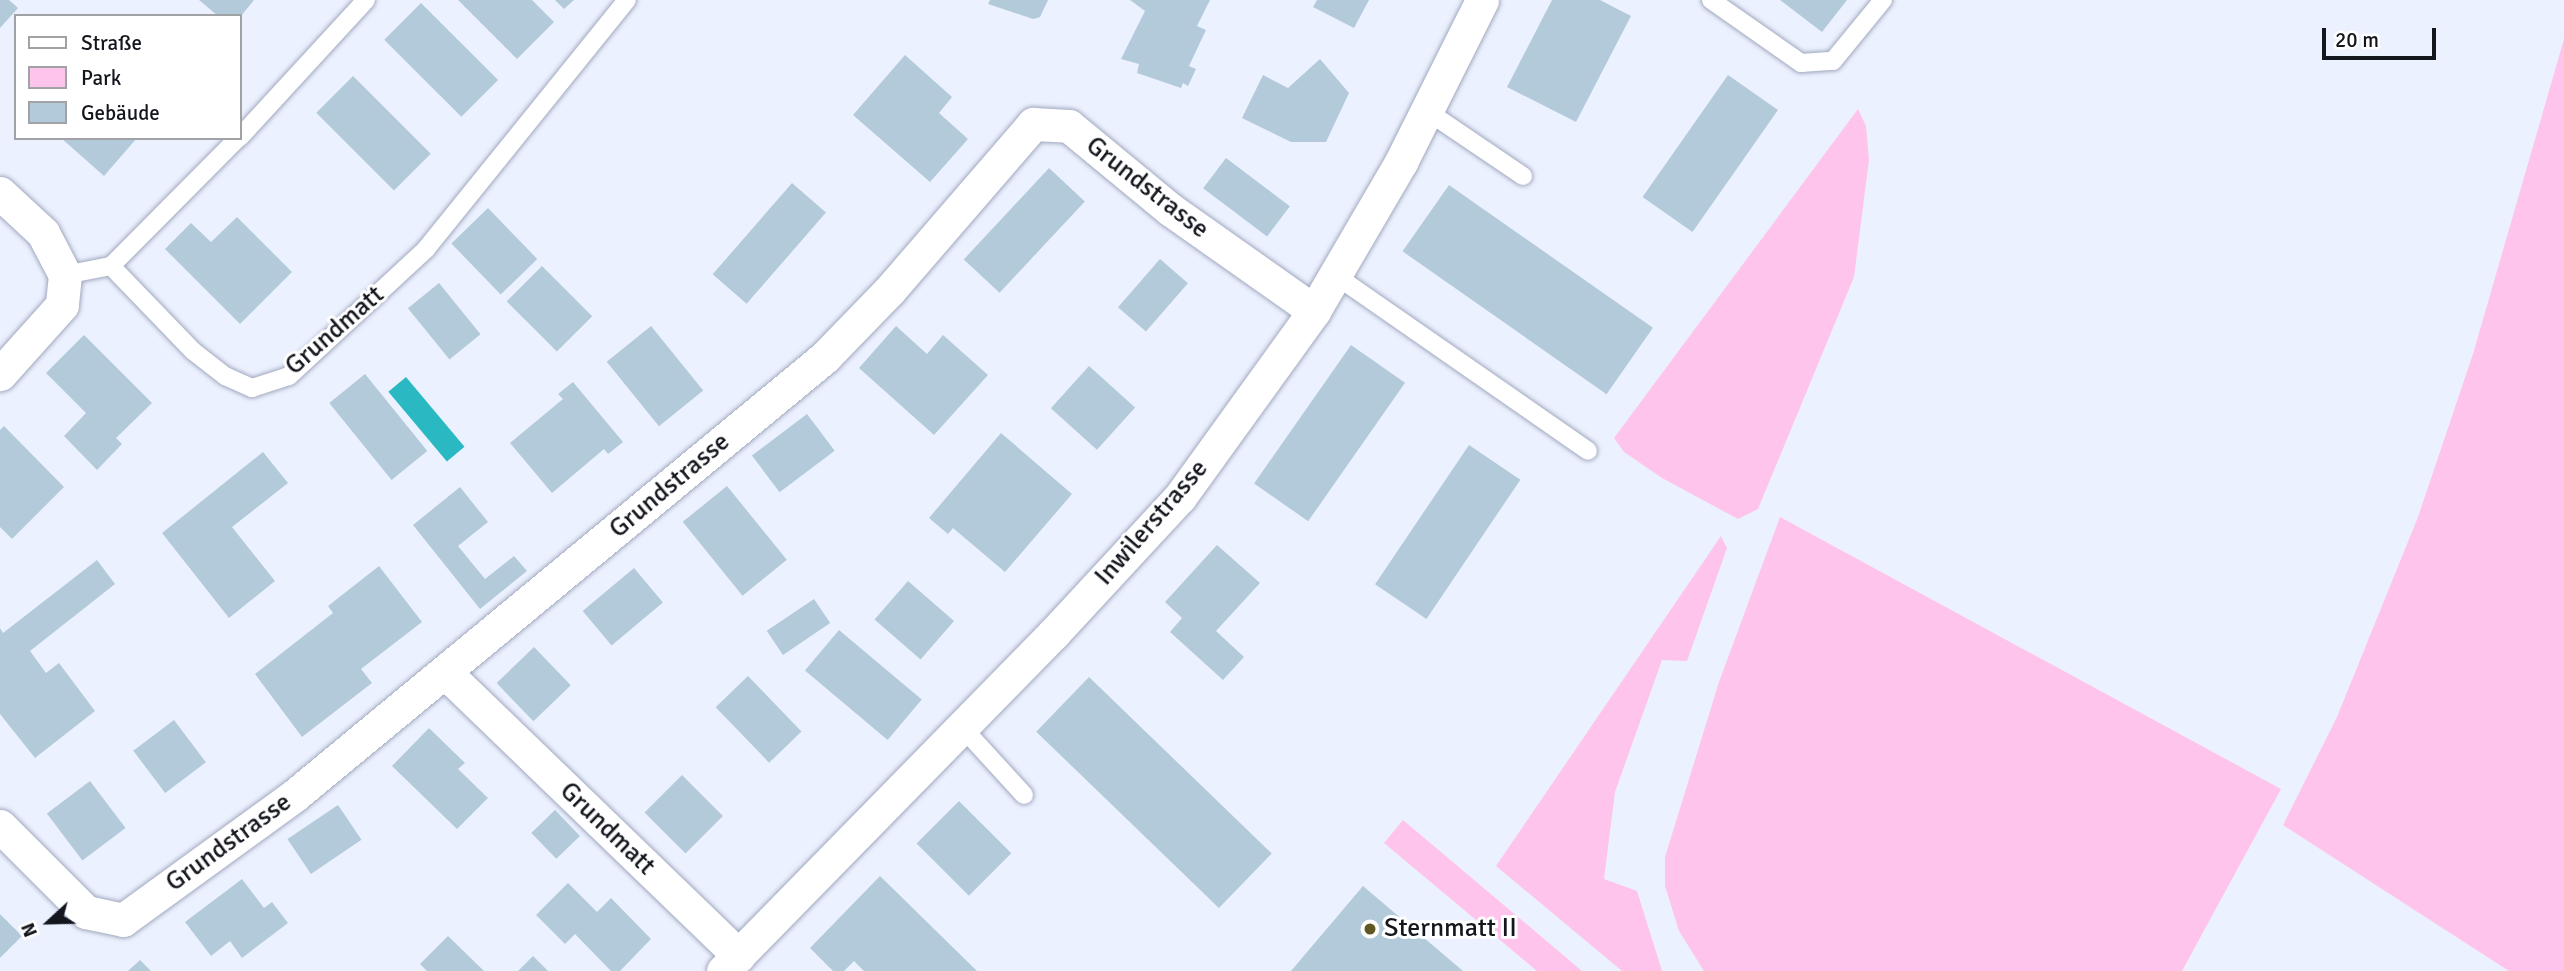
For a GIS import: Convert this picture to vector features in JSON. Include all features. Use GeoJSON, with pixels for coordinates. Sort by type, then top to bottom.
{"type":"FeatureCollection","features":[{"type":"Feature","properties":{"kind":"street","name":"Inwilerstrasse"},"geometry":{"type":"LineString","coordinates":[[743,962],[1180,497],[1314,310],[1427,111],[1482,0]]}},
{"type":"Feature","properties":{"kind":"street","name":"Grundstrasse"},"geometry":{"type":"LineString","coordinates":[[0,826],[86,912],[123,920],[295,795],[446,673],[825,357],[889,290],[1032,124],[1069,126],[1171,210],[1314,310]]}},
{"type":"Feature","properties":{"kind":"street"},"geometry":{"type":"LineString","coordinates":[[0,193],[43,233],[65,275],[62,305],[0,374]]}},
{"type":"Feature","properties":{"kind":"street","name":"Grundmatt"},"geometry":{"type":"LineString","coordinates":[[446,673],[743,962]]}},
{"type":"Feature","properties":{"kind":"lane"},"geometry":{"type":"LineString","coordinates":[[242,134],[366,0]]}},
{"type":"Feature","properties":{"kind":"lane","name":"Grundmatt"},"geometry":{"type":"LineString","coordinates":[[111,266],[193,351],[225,376],[252,388],[289,376],[426,249],[627,0]]}},
{"type":"Feature","properties":{"kind":"lane"},"geometry":{"type":"LineString","coordinates":[[1711,0],[1801,63],[1832,61],[1883,0]]}},
{"type":"Feature","properties":{"kind":"lane"},"geometry":{"type":"LineString","coordinates":[[1427,111],[1522,176]]}},
{"type":"Feature","properties":{"kind":"lane"},"geometry":{"type":"LineString","coordinates":[[65,275],[111,266],[236,140]]}},
{"type":"Feature","properties":{"kind":"lane"},"geometry":{"type":"LineString","coordinates":[[1335,275],[1588,451]]}},
{"type":"Feature","properties":{"kind":"lane"},"geometry":{"type":"LineString","coordinates":[[962,727],[1024,795]]}},
{"type":"Feature","properties":{"kind":"green space"},"geometry":{"type":"Polygon","coordinates":[[[2564,39],[2564,971],[2509,971],[2283,825],[2337,717],[2418,517],[2473,354],[2564,39]]]}},
{"type":"Feature","properties":{"kind":"green space"},"geometry":{"type":"Polygon","coordinates":[[[1858,109],[1866,126],[1869,160],[1854,277],[1758,509],[1738,519],[1662,478],[1624,452],[1614,438],[1858,109]]]}},
{"type":"Feature","properties":{"kind":"green space"},"geometry":{"type":"Polygon","coordinates":[[[1780,517],[2281,789],[2182,971],[1704,971],[1679,931],[1665,886],[1665,857],[1719,682],[1780,517]]]}},
{"type":"Feature","properties":{"kind":"green space"},"geometry":{"type":"Polygon","coordinates":[[[1721,536],[1727,548],[1687,661],[1662,660],[1615,792],[1604,879],[1637,891],[1662,971],[1622,971],[1496,866],[1721,536]]]}},
{"type":"Feature","properties":{"kind":"green space"},"geometry":{"type":"Polygon","coordinates":[[[1403,820],[1582,971],[1537,971],[1384,843],[1403,820]]]}},
{"type":"Feature","properties":{"kind":"water"},"geometry":{"type":"Polygon","coordinates":[[[406,377],[464,447],[447,461],[388,392],[406,377]]]}},
{"type":"Feature","properties":{"kind":"building"},"geometry":{"type":"Polygon","coordinates":[[[0,0],[9,0],[18,8],[0,28],[0,0]]]}},
{"type":"Feature","properties":{"kind":"building"},"geometry":{"type":"Polygon","coordinates":[[[199,0],[254,0],[242,15],[216,14],[199,0]]]}},
{"type":"Feature","properties":{"kind":"building"},"geometry":{"type":"Polygon","coordinates":[[[458,0],[532,0],[554,22],[517,59],[458,0]]]}},
{"type":"Feature","properties":{"kind":"building"},"geometry":{"type":"Polygon","coordinates":[[[555,0],[574,0],[564,9],[555,0]]]}},
{"type":"Feature","properties":{"kind":"building"},"geometry":{"type":"Polygon","coordinates":[[[990,0],[1048,0],[1040,17],[1033,19],[988,4],[990,0]]]}},
{"type":"Feature","properties":{"kind":"building"},"geometry":{"type":"Polygon","coordinates":[[[1130,0],[1210,0],[1197,26],[1206,30],[1189,66],[1196,69],[1188,86],[1183,83],[1181,88],[1137,73],[1139,64],[1121,59],[1145,11],[1130,0]]]}},
{"type":"Feature","properties":{"kind":"building"},"geometry":{"type":"Polygon","coordinates":[[[1317,0],[1369,0],[1354,28],[1313,7],[1317,0]]]}},
{"type":"Feature","properties":{"kind":"building"},"geometry":{"type":"Polygon","coordinates":[[[1552,0],[1600,0],[1631,16],[1576,122],[1507,87],[1552,0]]]}},
{"type":"Feature","properties":{"kind":"building"},"geometry":{"type":"Polygon","coordinates":[[[1780,0],[1847,0],[1822,32],[1780,0]]]}},
{"type":"Feature","properties":{"kind":"building"},"geometry":{"type":"Polygon","coordinates":[[[421,3],[498,80],[461,117],[384,40],[421,3]]]}},
{"type":"Feature","properties":{"kind":"building"},"geometry":{"type":"Polygon","coordinates":[[[905,55],[952,97],[939,113],[968,139],[930,182],[853,115],[905,55]]]}},
{"type":"Feature","properties":{"kind":"building"},"geometry":{"type":"Polygon","coordinates":[[[1320,59],[1349,93],[1326,142],[1291,142],[1242,118],[1263,75],[1288,88],[1320,59]]]}},
{"type":"Feature","properties":{"kind":"building"},"geometry":{"type":"Polygon","coordinates":[[[1728,75],[1778,110],[1693,232],[1643,197],[1728,75]]]}},
{"type":"Feature","properties":{"kind":"building"},"geometry":{"type":"Polygon","coordinates":[[[353,76],[431,154],[394,191],[316,113],[353,76]]]}},
{"type":"Feature","properties":{"kind":"building"},"geometry":{"type":"Polygon","coordinates":[[[63,140],[135,140],[104,176],[63,140]]]}},
{"type":"Feature","properties":{"kind":"building"},"geometry":{"type":"Polygon","coordinates":[[[1226,158],[1290,206],[1267,236],[1203,188],[1226,158]]]}},
{"type":"Feature","properties":{"kind":"building"},"geometry":{"type":"Polygon","coordinates":[[[1049,168],[1085,201],[1000,293],[964,259],[1049,168]]]}},
{"type":"Feature","properties":{"kind":"building"},"geometry":{"type":"Polygon","coordinates":[[[792,183],[826,213],[747,304],[713,274],[792,183]]]}},
{"type":"Feature","properties":{"kind":"building"},"geometry":{"type":"Polygon","coordinates":[[[1449,185],[1653,328],[1607,394],[1403,251],[1449,185]]]}},
{"type":"Feature","properties":{"kind":"building"},"geometry":{"type":"Polygon","coordinates":[[[488,208],[537,259],[501,295],[451,243],[488,208]]]}},
{"type":"Feature","properties":{"kind":"building"},"geometry":{"type":"Polygon","coordinates":[[[237,217],[292,272],[240,324],[165,249],[191,223],[211,242],[237,217]]]}},
{"type":"Feature","properties":{"kind":"building"},"geometry":{"type":"Polygon","coordinates":[[[1160,259],[1188,283],[1146,332],[1118,307],[1160,259]]]}},
{"type":"Feature","properties":{"kind":"building"},"geometry":{"type":"Polygon","coordinates":[[[542,266],[592,316],[557,352],[507,301],[542,266]]]}},
{"type":"Feature","properties":{"kind":"building"},"geometry":{"type":"Polygon","coordinates":[[[439,283],[481,334],[449,359],[408,308],[439,283]]]}},
{"type":"Feature","properties":{"kind":"building"},"geometry":{"type":"Polygon","coordinates":[[[651,326],[703,391],[659,426],[607,362],[651,326]]]}},
{"type":"Feature","properties":{"kind":"building"},"geometry":{"type":"Polygon","coordinates":[[[896,326],[927,354],[943,335],[988,375],[934,435],[859,368],[896,326]]]}},
{"type":"Feature","properties":{"kind":"building"},"geometry":{"type":"Polygon","coordinates":[[[84,335],[152,403],[116,438],[122,444],[97,470],[64,436],[86,413],[46,373],[84,335]]]}},
{"type":"Feature","properties":{"kind":"building"},"geometry":{"type":"Polygon","coordinates":[[[1351,345],[1405,383],[1308,521],[1254,483],[1351,345]]]}},
{"type":"Feature","properties":{"kind":"building"},"geometry":{"type":"Polygon","coordinates":[[[1089,366],[1135,407],[1097,450],[1051,408],[1089,366]]]}},
{"type":"Feature","properties":{"kind":"building"},"geometry":{"type":"Polygon","coordinates":[[[365,374],[427,451],[392,480],[329,403],[365,374]]]}},
{"type":"Feature","properties":{"kind":"building"},"geometry":{"type":"Polygon","coordinates":[[[573,382],[623,442],[608,454],[604,449],[552,493],[510,443],[563,399],[558,394],[573,382]]]}},
{"type":"Feature","properties":{"kind":"building"},"geometry":{"type":"Polygon","coordinates":[[[807,414],[835,451],[780,492],[752,456],[807,414]]]}},
{"type":"Feature","properties":{"kind":"building"},"geometry":{"type":"Polygon","coordinates":[[[4,426],[64,487],[12,539],[0,527],[0,430],[4,426]]]}},
{"type":"Feature","properties":{"kind":"building"},"geometry":{"type":"Polygon","coordinates":[[[1001,433],[1072,494],[1005,572],[953,528],[948,534],[929,518],[1001,433]]]}},
{"type":"Feature","properties":{"kind":"building"},"geometry":{"type":"Polygon","coordinates":[[[1469,445],[1520,480],[1426,619],[1375,584],[1469,445]]]}},
{"type":"Feature","properties":{"kind":"building"},"geometry":{"type":"Polygon","coordinates":[[[263,452],[288,483],[232,527],[275,581],[229,618],[162,533],[263,452]]]}},
{"type":"Feature","properties":{"kind":"building"},"geometry":{"type":"Polygon","coordinates":[[[727,486],[787,560],[742,596],[683,522],[727,486]]]}},
{"type":"Feature","properties":{"kind":"building"},"geometry":{"type":"Polygon","coordinates":[[[460,487],[488,522],[458,546],[485,579],[514,556],[527,571],[480,609],[413,525],[460,487]]]}},
{"type":"Feature","properties":{"kind":"building"},"geometry":{"type":"Polygon","coordinates":[[[1217,545],[1260,583],[1216,631],[1244,657],[1223,680],[1170,632],[1182,618],[1165,602],[1217,545]]]}},
{"type":"Feature","properties":{"kind":"building"},"geometry":{"type":"Polygon","coordinates":[[[97,560],[115,584],[30,651],[46,673],[59,663],[95,711],[35,758],[0,714],[0,628],[3,633],[97,560]]]}},
{"type":"Feature","properties":{"kind":"building"},"geometry":{"type":"Polygon","coordinates":[[[379,566],[422,622],[361,669],[372,683],[302,737],[255,674],[333,613],[328,606],[379,566]]]}},
{"type":"Feature","properties":{"kind":"building"},"geometry":{"type":"Polygon","coordinates":[[[634,568],[663,602],[612,646],[583,611],[634,568]]]}},
{"type":"Feature","properties":{"kind":"building"},"geometry":{"type":"Polygon","coordinates":[[[908,581],[954,621],[921,660],[875,619],[908,581]]]}},
{"type":"Feature","properties":{"kind":"building"},"geometry":{"type":"Polygon","coordinates":[[[814,599],[830,623],[783,655],[767,631],[814,599]]]}},
{"type":"Feature","properties":{"kind":"building"},"geometry":{"type":"Polygon","coordinates":[[[839,630],[922,699],[888,740],[805,671],[839,630]]]}},
{"type":"Feature","properties":{"kind":"building"},"geometry":{"type":"Polygon","coordinates":[[[534,647],[571,685],[533,721],[497,683],[534,647]]]}},
{"type":"Feature","properties":{"kind":"building"},"geometry":{"type":"Polygon","coordinates":[[[748,676],[801,731],[769,763],[716,707],[748,676]]]}},
{"type":"Feature","properties":{"kind":"building"},"geometry":{"type":"Polygon","coordinates":[[[1089,677],[1272,853],[1219,908],[1036,732],[1089,677]]]}},
{"type":"Feature","properties":{"kind":"building"},"geometry":{"type":"Polygon","coordinates":[[[174,720],[206,762],[165,793],[133,751],[174,720]]]}},
{"type":"Feature","properties":{"kind":"building"},"geometry":{"type":"Polygon","coordinates":[[[429,728],[465,763],[458,769],[488,798],[457,829],[392,766],[429,728]]]}},
{"type":"Feature","properties":{"kind":"building"},"geometry":{"type":"Polygon","coordinates":[[[682,775],[723,816],[686,853],[645,812],[682,775]]]}},
{"type":"Feature","properties":{"kind":"building"},"geometry":{"type":"Polygon","coordinates":[[[90,781],[126,828],[82,861],[47,813],[90,781]]]}},
{"type":"Feature","properties":{"kind":"building"},"geometry":{"type":"Polygon","coordinates":[[[959,801],[1011,853],[969,896],[917,843],[959,801]]]}},
{"type":"Feature","properties":{"kind":"building"},"geometry":{"type":"Polygon","coordinates":[[[338,805],[361,840],[311,874],[287,839],[338,805]]]}},
{"type":"Feature","properties":{"kind":"building"},"geometry":{"type":"Polygon","coordinates":[[[555,810],[580,836],[556,859],[531,833],[555,810]]]}},
{"type":"Feature","properties":{"kind":"building"},"geometry":{"type":"Polygon","coordinates":[[[880,876],[977,971],[864,971],[854,961],[844,971],[833,971],[810,948],[880,876]]]}},
{"type":"Feature","properties":{"kind":"building"},"geometry":{"type":"Polygon","coordinates":[[[242,879],[264,908],[272,902],[288,923],[242,958],[230,941],[211,956],[185,922],[242,879]]]}},
{"type":"Feature","properties":{"kind":"building"},"geometry":{"type":"Polygon","coordinates":[[[568,883],[597,912],[611,898],[651,939],[620,971],[611,971],[575,934],[565,944],[536,915],[568,883]]]}},
{"type":"Feature","properties":{"kind":"building","name":"Sternmatt II"},"geometry":{"type":"Polygon","coordinates":[[[1363,886],[1463,971],[1291,971],[1363,886]]]}},
{"type":"Feature","properties":{"kind":"building"},"geometry":{"type":"Polygon","coordinates":[[[0,914],[22,936],[0,958],[0,914]]]}},
{"type":"Feature","properties":{"kind":"building"},"geometry":{"type":"Polygon","coordinates":[[[448,936],[484,971],[427,971],[420,964],[448,936]]]}},
{"type":"Feature","properties":{"kind":"building"},"geometry":{"type":"Polygon","coordinates":[[[533,956],[548,971],[518,971],[533,956]]]}},
{"type":"Feature","properties":{"kind":"building"},"geometry":{"type":"Polygon","coordinates":[[[140,960],[151,971],[128,971],[140,960]]]}},
{"type":"Feature","properties":{"kind":"place","name":"Sternmatt II"},"geometry":{"type":"Point","coordinates":[1370,929]}}]}
